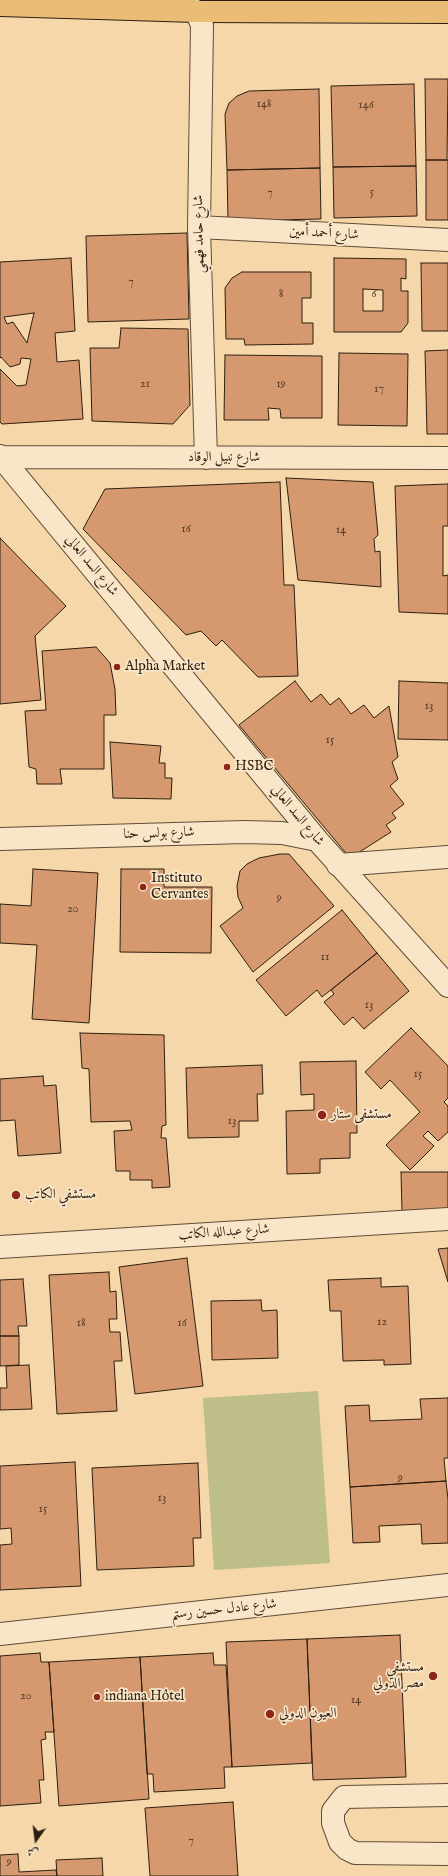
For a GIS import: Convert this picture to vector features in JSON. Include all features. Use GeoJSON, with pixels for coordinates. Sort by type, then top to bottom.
{"type":"FeatureCollection","features":[{"type":"Feature","properties":{"kind":"main road"},"geometry":{"type":"LineString","coordinates":[[0,5],[191,6],[448,12]]}},
{"type":"Feature","properties":{"kind":"street","name":"شارع حامد فهمي"},"geometry":{"type":"LineString","coordinates":[[191,6],[202,25],[199,228],[206,458]]}},
{"type":"Feature","properties":{"kind":"street","name":"شارع أحمد أمين"},"geometry":{"type":"LineString","coordinates":[[199,228],[448,240]]}},
{"type":"Feature","properties":{"kind":"street","name":"شارع نبيل الوقاد"},"geometry":{"type":"LineString","coordinates":[[0,457],[448,458]]}},
{"type":"Feature","properties":{"kind":"street","name":"شارع السد العالي"},"geometry":{"type":"LineString","coordinates":[[0,457],[338,865],[448,986]]}},
{"type":"Feature","properties":{"kind":"street","name":"شارع بولس حنا"},"geometry":{"type":"LineString","coordinates":[[0,839],[244,832],[282,833],[317,840]]}},
{"type":"Feature","properties":{"kind":"street"},"geometry":{"type":"LineString","coordinates":[[338,865],[448,857]]}},
{"type":"Feature","properties":{"kind":"street","name":"شارع عبدالله الكاتب"},"geometry":{"type":"LineString","coordinates":[[0,1247],[448,1219]]}},
{"type":"Feature","properties":{"kind":"street","name":"شارع عادل حسين رستم"},"geometry":{"type":"LineString","coordinates":[[0,1634],[448,1585]]}},
{"type":"Feature","properties":{"kind":"street"},"geometry":{"type":"LineString","coordinates":[[448,1795],[344,1797],[333,1811],[333,1823],[340,1842],[346,1849],[355,1853],[448,1854]]}},
{"type":"Feature","properties":{"kind":"green space"},"geometry":{"type":"Polygon","coordinates":[[[318,1391],[330,1563],[214,1570],[203,1398],[318,1391]]]}},
{"type":"Feature","properties":{"kind":"building"},"geometry":{"type":"Polygon","coordinates":[[[425,79],[448,79],[447,160],[426,160],[425,79]]]}},
{"type":"Feature","properties":{"kind":"building"},"geometry":{"type":"Polygon","coordinates":[[[414,84],[416,166],[333,167],[331,86],[414,84]]]}},
{"type":"Feature","properties":{"kind":"building"},"geometry":{"type":"Polygon","coordinates":[[[319,89],[320,168],[227,170],[225,114],[229,103],[237,96],[249,91],[319,89]]]}},
{"type":"Feature","properties":{"kind":"building"},"geometry":{"type":"Polygon","coordinates":[[[426,160],[448,160],[448,220],[426,220],[426,160]]]}},
{"type":"Feature","properties":{"kind":"building"},"geometry":{"type":"Polygon","coordinates":[[[416,166],[417,216],[334,218],[333,167],[416,166]]]}},
{"type":"Feature","properties":{"kind":"building"},"geometry":{"type":"Polygon","coordinates":[[[320,168],[321,219],[228,221],[227,170],[320,168]]]}},
{"type":"Feature","properties":{"kind":"building"},"geometry":{"type":"Polygon","coordinates":[[[187,233],[189,319],[88,322],[86,236],[187,233]]]}},
{"type":"Feature","properties":{"kind":"building"},"geometry":{"type":"Polygon","coordinates":[[[71,258],[75,331],[55,333],[57,362],[79,360],[83,419],[2,424],[0,422],[0,369],[17,386],[26,385],[31,359],[21,358],[20,364],[10,367],[1,357],[0,358],[0,262],[71,258]],[[34,313],[4,317],[7,324],[13,322],[27,343],[34,313]]]}},
{"type":"Feature","properties":{"kind":"building"},"geometry":{"type":"Polygon","coordinates":[[[334,258],[406,259],[406,279],[401,278],[401,291],[408,291],[408,323],[401,332],[334,332],[334,258]],[[363,289],[363,311],[383,311],[383,290],[363,289]]]}},
{"type":"Feature","properties":{"kind":"building"},"geometry":{"type":"Polygon","coordinates":[[[421,263],[448,263],[448,331],[422,331],[421,263]]]}},
{"type":"Feature","properties":{"kind":"building"},"geometry":{"type":"Polygon","coordinates":[[[242,272],[311,272],[311,298],[302,298],[302,323],[313,323],[313,344],[245,345],[244,339],[226,339],[225,288],[232,278],[242,272]]]}},
{"type":"Feature","properties":{"kind":"building"},"geometry":{"type":"Polygon","coordinates":[[[121,328],[188,329],[190,405],[173,424],[92,421],[90,348],[119,348],[121,328]]]}},
{"type":"Feature","properties":{"kind":"building"},"geometry":{"type":"Polygon","coordinates":[[[448,350],[448,434],[427,434],[425,351],[448,350]]]}},
{"type":"Feature","properties":{"kind":"building"},"geometry":{"type":"Polygon","coordinates":[[[339,353],[408,354],[407,426],[338,425],[339,353]]]}},
{"type":"Feature","properties":{"kind":"building"},"geometry":{"type":"Polygon","coordinates":[[[225,355],[322,356],[322,418],[281,418],[280,409],[268,408],[269,420],[224,420],[225,355]]]}},
{"type":"Feature","properties":{"kind":"building"},"geometry":{"type":"Polygon","coordinates":[[[286,478],[373,482],[378,535],[374,539],[375,552],[380,551],[381,587],[298,580],[286,478]]]}},
{"type":"Feature","properties":{"kind":"building"},"geometry":{"type":"Polygon","coordinates":[[[280,482],[284,585],[294,585],[298,676],[258,677],[222,640],[216,646],[201,631],[186,635],[83,529],[105,489],[280,482]]]}},
{"type":"Feature","properties":{"kind":"building"},"geometry":{"type":"Polygon","coordinates":[[[448,484],[448,526],[443,526],[443,576],[448,575],[448,614],[399,612],[395,486],[448,484]]]}},
{"type":"Feature","properties":{"kind":"building"},"geometry":{"type":"Polygon","coordinates":[[[0,538],[66,606],[35,636],[41,700],[0,704],[0,538]]]}},
{"type":"Feature","properties":{"kind":"building"},"geometry":{"type":"Polygon","coordinates":[[[96,647],[110,663],[115,689],[116,715],[104,715],[104,769],[60,769],[62,784],[37,784],[36,769],[29,767],[25,711],[46,710],[42,651],[96,647]]]}},
{"type":"Feature","properties":{"kind":"building"},"geometry":{"type":"Polygon","coordinates":[[[295,681],[311,702],[321,694],[330,705],[339,698],[351,714],[364,705],[374,718],[389,706],[398,757],[392,762],[398,779],[390,786],[404,804],[392,813],[396,818],[386,825],[391,832],[350,858],[239,725],[295,681]]]}},
{"type":"Feature","properties":{"kind":"building"},"geometry":{"type":"Polygon","coordinates":[[[399,681],[448,683],[448,740],[398,739],[399,681]]]}},
{"type":"Feature","properties":{"kind":"building"},"geometry":{"type":"Polygon","coordinates":[[[110,742],[161,746],[159,763],[165,763],[165,778],[172,778],[171,799],[113,798],[110,742]]]}},
{"type":"Feature","properties":{"kind":"building"},"geometry":{"type":"Polygon","coordinates":[[[289,854],[334,906],[253,972],[220,926],[243,908],[238,897],[237,886],[240,871],[247,864],[259,858],[289,854]]]}},
{"type":"Feature","properties":{"kind":"building"},"geometry":{"type":"Polygon","coordinates":[[[33,869],[98,873],[89,1023],[32,1019],[37,945],[0,943],[0,904],[31,906],[33,869]]]}},
{"type":"Feature","properties":{"kind":"building"},"geometry":{"type":"Polygon","coordinates":[[[121,869],[164,869],[164,887],[212,887],[211,953],[120,952],[121,869]]]}},
{"type":"Feature","properties":{"kind":"building"},"geometry":{"type":"Polygon","coordinates":[[[342,910],[377,953],[322,997],[317,990],[286,1016],[256,980],[342,910]]]}},
{"type":"Feature","properties":{"kind":"building"},"geometry":{"type":"Polygon","coordinates":[[[377,953],[409,991],[364,1029],[353,1017],[344,1025],[324,1002],[334,994],[331,990],[377,953]]]}},
{"type":"Feature","properties":{"kind":"building"},"geometry":{"type":"Polygon","coordinates":[[[411,1028],[448,1066],[448,1098],[444,1102],[448,1106],[448,1132],[438,1141],[428,1131],[423,1136],[434,1146],[410,1170],[386,1145],[420,1112],[390,1080],[381,1089],[365,1072],[411,1028]]]}},
{"type":"Feature","properties":{"kind":"building"},"geometry":{"type":"Polygon","coordinates":[[[80,1033],[164,1035],[166,1125],[162,1126],[161,1138],[166,1138],[170,1187],[152,1188],[152,1180],[130,1180],[130,1171],[116,1171],[114,1131],[132,1130],[130,1121],[91,1122],[89,1069],[82,1068],[80,1033]]]}},
{"type":"Feature","properties":{"kind":"building"},"geometry":{"type":"Polygon","coordinates":[[[356,1061],[357,1133],[350,1133],[350,1158],[320,1159],[320,1173],[287,1174],[286,1111],[314,1110],[314,1094],[301,1095],[300,1062],[356,1061]]]}},
{"type":"Feature","properties":{"kind":"building"},"geometry":{"type":"Polygon","coordinates":[[[262,1065],[263,1094],[257,1094],[258,1121],[239,1121],[239,1137],[188,1138],[186,1068],[262,1065]]]}},
{"type":"Feature","properties":{"kind":"building"},"geometry":{"type":"Polygon","coordinates":[[[43,1076],[44,1086],[56,1085],[61,1153],[18,1156],[15,1120],[0,1121],[0,1079],[43,1076]]]}},
{"type":"Feature","properties":{"kind":"building"},"geometry":{"type":"Polygon","coordinates":[[[401,1172],[448,1172],[448,1210],[402,1212],[401,1172]]]}},
{"type":"Feature","properties":{"kind":"building"},"geometry":{"type":"Polygon","coordinates":[[[448,1248],[448,1282],[438,1249],[448,1248]]]}},
{"type":"Feature","properties":{"kind":"building"},"geometry":{"type":"Polygon","coordinates":[[[187,1258],[203,1386],[135,1394],[119,1267],[187,1258]]]}},
{"type":"Feature","properties":{"kind":"building"},"geometry":{"type":"Polygon","coordinates":[[[109,1272],[110,1292],[116,1291],[117,1319],[109,1319],[110,1332],[120,1332],[122,1361],[114,1361],[117,1411],[57,1414],[49,1275],[109,1272]]]}},
{"type":"Feature","properties":{"kind":"building"},"geometry":{"type":"Polygon","coordinates":[[[381,1278],[381,1287],[408,1286],[411,1364],[384,1365],[384,1360],[343,1361],[341,1311],[330,1311],[328,1280],[381,1278]]]}},
{"type":"Feature","properties":{"kind":"building"},"geometry":{"type":"Polygon","coordinates":[[[23,1279],[27,1326],[18,1326],[19,1336],[0,1336],[0,1280],[23,1279]]]}},
{"type":"Feature","properties":{"kind":"building"},"geometry":{"type":"Polygon","coordinates":[[[261,1300],[262,1311],[277,1310],[278,1358],[212,1360],[211,1301],[261,1300]]]}},
{"type":"Feature","properties":{"kind":"building"},"geometry":{"type":"Polygon","coordinates":[[[0,1336],[19,1336],[19,1365],[0,1366],[0,1336]]]}},
{"type":"Feature","properties":{"kind":"building"},"geometry":{"type":"Polygon","coordinates":[[[29,1365],[32,1409],[0,1410],[0,1388],[7,1388],[6,1366],[29,1365]]]}},
{"type":"Feature","properties":{"kind":"building"},"geometry":{"type":"Polygon","coordinates":[[[448,1398],[448,1458],[444,1458],[446,1481],[350,1487],[345,1406],[369,1405],[370,1421],[422,1419],[420,1399],[448,1398]]]}},
{"type":"Feature","properties":{"kind":"building"},"geometry":{"type":"Polygon","coordinates":[[[75,1462],[81,1586],[0,1590],[0,1545],[12,1544],[11,1528],[0,1529],[0,1466],[75,1462]]]}},
{"type":"Feature","properties":{"kind":"building"},"geometry":{"type":"Polygon","coordinates":[[[198,1463],[201,1538],[193,1538],[194,1566],[97,1570],[92,1468],[198,1463]]]}},
{"type":"Feature","properties":{"kind":"building"},"geometry":{"type":"Polygon","coordinates":[[[446,1481],[448,1499],[448,1543],[422,1544],[421,1524],[379,1526],[380,1542],[353,1543],[350,1487],[446,1481]]]}},
{"type":"Feature","properties":{"kind":"building"},"geometry":{"type":"Polygon","coordinates":[[[400,1635],[406,1777],[313,1780],[307,1639],[400,1635]]]}},
{"type":"Feature","properties":{"kind":"building","name":"العيون الدولي"},"geometry":{"type":"Polygon","coordinates":[[[307,1639],[312,1763],[232,1767],[226,1642],[307,1639]]]}},
{"type":"Feature","properties":{"kind":"building"},"geometry":{"type":"Polygon","coordinates":[[[40,1653],[41,1662],[49,1662],[54,1732],[45,1732],[46,1739],[41,1740],[44,1780],[39,1780],[41,1803],[0,1806],[0,1656],[40,1653]]]}},
{"type":"Feature","properties":{"kind":"building"},"geometry":{"type":"Polygon","coordinates":[[[213,1653],[214,1665],[226,1665],[232,1767],[224,1767],[225,1788],[154,1792],[153,1774],[147,1774],[140,1657],[213,1653]]]}},
{"type":"Feature","properties":{"kind":"building","name":"indiana Hôtel"},"geometry":{"type":"Polygon","coordinates":[[[140,1657],[149,1799],[59,1806],[49,1662],[140,1657]]]}},
{"type":"Feature","properties":{"kind":"building"},"geometry":{"type":"Polygon","coordinates":[[[233,1802],[238,1876],[150,1876],[145,1808],[233,1802]]]}},
{"type":"Feature","properties":{"kind":"building"},"geometry":{"type":"Polygon","coordinates":[[[18,1854],[19,1872],[56,1870],[57,1876],[0,1876],[0,1855],[18,1854]]]}},
{"type":"Feature","properties":{"kind":"building"},"geometry":{"type":"Polygon","coordinates":[[[102,1858],[103,1876],[57,1876],[56,1860],[102,1858]]]}},
{"type":"Feature","properties":{"kind":"place","name":"Alpha Market"},"geometry":{"type":"Point","coordinates":[117,667]}},
{"type":"Feature","properties":{"kind":"place","name":"HSBC"},"geometry":{"type":"Point","coordinates":[227,767]}},
{"type":"Feature","properties":{"kind":"place","name":"Instituto Cervantes"},"geometry":{"type":"Point","coordinates":[143,887]}},
{"type":"Feature","properties":{"kind":"place","name":"مستشفى ستار"},"geometry":{"type":"Point","coordinates":[322,1115]}},
{"type":"Feature","properties":{"kind":"place","name":"مستشفي الكاتب"},"geometry":{"type":"Point","coordinates":[16,1195]}},
{"type":"Feature","properties":{"kind":"place","name":"مستشفي مصر الدولي"},"geometry":{"type":"Point","coordinates":[433,1676]}},
{"type":"Feature","properties":{"kind":"place","name":"indiana Hôtel"},"geometry":{"type":"Point","coordinates":[97,1697]}},
{"type":"Feature","properties":{"kind":"place","name":"العيون الدولي"},"geometry":{"type":"Point","coordinates":[270,1714]}}]}
